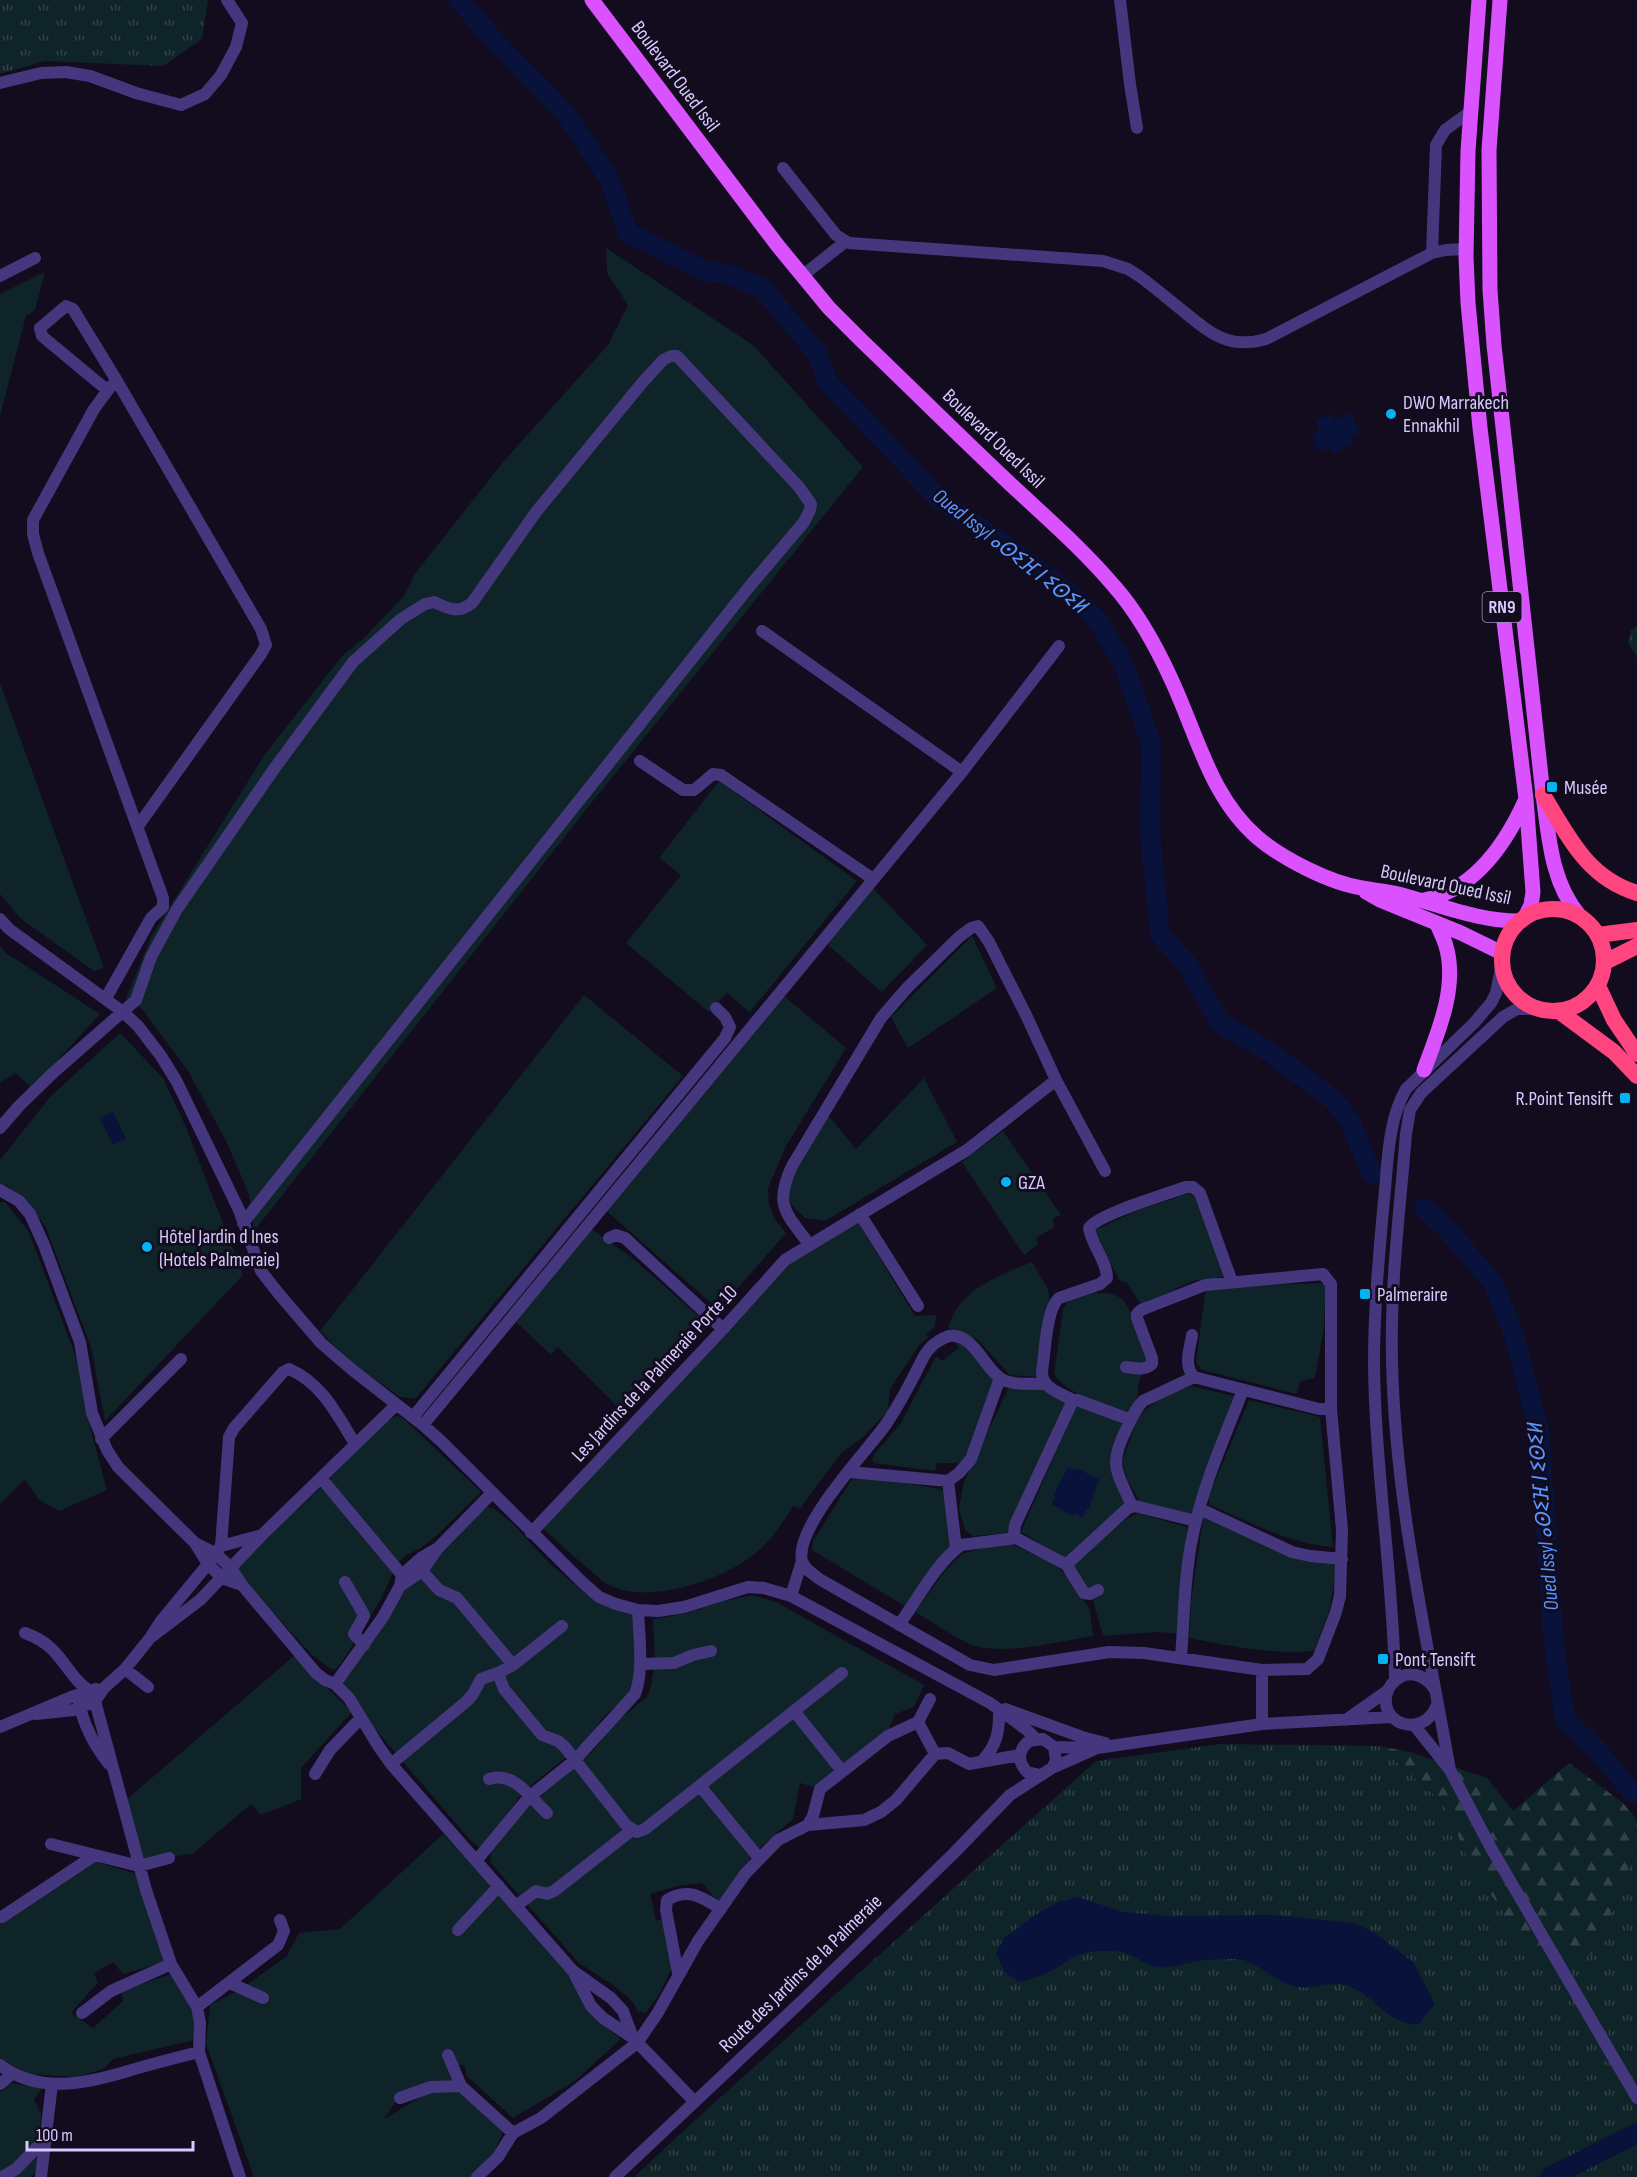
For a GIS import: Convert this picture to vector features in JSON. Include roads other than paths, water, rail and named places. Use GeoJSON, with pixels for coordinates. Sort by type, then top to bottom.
{"type":"FeatureCollection","features":[{"type":"Feature","properties":{"kind":"highway"},"geometry":{"type":"LineString","coordinates":[[1535,797],[1595,870],[1619,888],[1637,893]]}},
{"type":"Feature","properties":{"kind":"highway"},"geometry":{"type":"LineString","coordinates":[[1523,919],[1552,908],[1579,915]]}},
{"type":"Feature","properties":{"kind":"highway","name":"RN9"},"geometry":{"type":"LineString","coordinates":[[1579,915],[1598,934]]}},
{"type":"Feature","properties":{"kind":"highway","name":"RN9"},"geometry":{"type":"LineString","coordinates":[[1502,958],[1510,932],[1523,919]]}},
{"type":"Feature","properties":{"kind":"highway"},"geometry":{"type":"LineString","coordinates":[[1502,958],[1508,984],[1515,994],[1535,1009],[1560,1012],[1582,1003],[1598,986],[1605,962],[1604,948],[1598,934],[1637,930]]}},
{"type":"Feature","properties":{"kind":"highway"},"geometry":{"type":"LineString","coordinates":[[1605,962],[1637,946]]}},
{"type":"Feature","properties":{"kind":"highway"},"geometry":{"type":"LineString","coordinates":[[1598,986],[1618,1027],[1637,1054]]}},
{"type":"Feature","properties":{"kind":"highway"},"geometry":{"type":"LineString","coordinates":[[1560,1012],[1614,1052],[1637,1076]]}},
{"type":"Feature","properties":{"kind":"main road","name":"Boulevard Oued Issil"},"geometry":{"type":"LineString","coordinates":[[592,0],[802,276],[861,340],[1071,540],[1115,587],[1137,616],[1155,647],[1172,681],[1208,769],[1244,825],[1283,855],[1311,870],[1361,888],[1384,891],[1487,918],[1506,921],[1523,919]]}},
{"type":"Feature","properties":{"kind":"main road","name":"RN9"},"geometry":{"type":"LineString","coordinates":[[1479,0],[1471,111],[1466,249],[1468,303],[1480,428],[1535,797],[1554,866],[1569,904],[1579,915]]}},
{"type":"Feature","properties":{"kind":"main road","name":"RN9"},"geometry":{"type":"LineString","coordinates":[[1500,0],[1489,150],[1491,290],[1535,797],[1533,892],[1531,905],[1523,919]]}},
{"type":"Feature","properties":{"kind":"main road"},"geometry":{"type":"LineString","coordinates":[[1421,901],[1440,897],[1477,874],[1535,797]]}},
{"type":"Feature","properties":{"kind":"main road","name":"Boulevard Oued Issil"},"geometry":{"type":"LineString","coordinates":[[1361,888],[1380,900],[1461,933],[1502,958]]}},
{"type":"Feature","properties":{"kind":"main road"},"geometry":{"type":"LineString","coordinates":[[1424,1070],[1436,1038],[1449,983],[1446,947],[1437,924]]}},
{"type":"Feature","properties":{"kind":"street"},"geometry":{"type":"LineString","coordinates":[[0,83],[41,73],[66,72],[90,76],[136,93],[181,105],[205,94],[221,75],[236,47],[242,23],[227,0]]}},
{"type":"Feature","properties":{"kind":"street"},"geometry":{"type":"LineString","coordinates":[[1120,0],[1137,128]]}},
{"type":"Feature","properties":{"kind":"street"},"geometry":{"type":"LineString","coordinates":[[1432,253],[1436,145],[1445,130],[1471,111]]}},
{"type":"Feature","properties":{"kind":"street"},"geometry":{"type":"LineString","coordinates":[[783,168],[836,236],[845,242],[1103,261],[1128,269],[1139,276],[1212,334],[1227,340],[1244,342],[1266,339],[1432,253],[1466,249]]}},
{"type":"Feature","properties":{"kind":"street"},"geometry":{"type":"LineString","coordinates":[[802,276],[845,242]]}},
{"type":"Feature","properties":{"kind":"street"},"geometry":{"type":"LineString","coordinates":[[0,276],[35,258]]}},
{"type":"Feature","properties":{"kind":"street"},"geometry":{"type":"LineString","coordinates":[[107,390],[44,339],[40,332],[43,323],[66,306],[70,306],[117,381],[261,628],[266,645],[138,826]]}},
{"type":"Feature","properties":{"kind":"street"},"geometry":{"type":"LineString","coordinates":[[0,1128],[54,1072],[109,1021],[136,1000],[151,957],[177,909],[274,768],[353,662],[401,619],[425,604],[434,602],[455,611],[465,609],[472,603],[536,512],[642,383],[663,360],[674,355],[681,359],[799,487],[811,504],[810,510],[804,522],[749,587],[243,1223]]}},
{"type":"Feature","properties":{"kind":"street"},"geometry":{"type":"LineString","coordinates":[[106,998],[151,918],[163,907],[163,898],[38,553],[33,534],[33,520],[94,409],[107,390],[117,381]]}},
{"type":"Feature","properties":{"kind":"street"},"geometry":{"type":"LineString","coordinates":[[762,631],[962,772]]}},
{"type":"Feature","properties":{"kind":"street"},"geometry":{"type":"LineString","coordinates":[[423,1425],[962,772],[1059,646]]}},
{"type":"Feature","properties":{"kind":"street"},"geometry":{"type":"LineString","coordinates":[[640,761],[683,790],[694,790],[713,774],[721,776],[873,879]]}},
{"type":"Feature","properties":{"kind":"street"},"geometry":{"type":"LineString","coordinates":[[0,919],[5,930],[123,1012],[138,1026],[161,1056],[177,1082],[238,1210],[261,1271],[301,1321],[350,1368],[423,1425],[599,1597],[638,1610],[658,1611],[684,1607],[748,1587],[764,1588],[791,1596],[990,1703],[1082,1737],[1113,1745]]}},
{"type":"Feature","properties":{"kind":"street"},"geometry":{"type":"LineString","coordinates":[[809,1244],[784,1210],[782,1197],[792,1166],[881,1018],[959,937],[978,926],[984,932],[1012,986],[1056,1080],[1105,1171]]}},
{"type":"Feature","properties":{"kind":"street"},"geometry":{"type":"LineString","coordinates":[[1395,1680],[1374,1364],[1376,1296],[1391,1129],[1399,1101],[1406,1089],[1474,1023],[1491,1003],[1496,993],[1502,958]]}},
{"type":"Feature","properties":{"kind":"street"},"geometry":{"type":"LineString","coordinates":[[412,1417],[725,1038],[730,1027],[725,1017],[716,1008]]}},
{"type":"Feature","properties":{"kind":"street"},"geometry":{"type":"LineString","coordinates":[[1450,1770],[1403,1507],[1393,1387],[1392,1328],[1406,1134],[1410,1110],[1428,1085],[1503,1017],[1517,1009],[1535,1009]]}},
{"type":"Feature","properties":{"kind":"street","name":"Les Jardins de la Palmeraie Porte 10"},"geometry":{"type":"LineString","coordinates":[[531,1533],[785,1260],[967,1150],[1056,1080]]}},
{"type":"Feature","properties":{"kind":"street"},"geometry":{"type":"LineString","coordinates":[[1045,1384],[1042,1371],[1051,1312],[1055,1301],[1100,1284],[1107,1278],[1106,1268],[1089,1228],[1098,1220],[1186,1187],[1193,1187],[1200,1193],[1232,1282]]}},
{"type":"Feature","properties":{"kind":"street"},"geometry":{"type":"LineString","coordinates":[[0,1191],[19,1201],[30,1214],[44,1245],[80,1342],[92,1413],[101,1439],[118,1467],[195,1543],[215,1554],[231,1568],[242,1585],[316,1673],[335,1684],[356,1707],[391,1764],[573,1971],[611,1998],[623,2011],[635,2041]]}},
{"type":"Feature","properties":{"kind":"street"},"geometry":{"type":"LineString","coordinates":[[860,1214],[918,1306]]}},
{"type":"Feature","properties":{"kind":"street"},"geometry":{"type":"LineString","coordinates":[[609,1238],[616,1235],[625,1238],[723,1329]]}},
{"type":"Feature","properties":{"kind":"street"},"geometry":{"type":"LineString","coordinates":[[802,1561],[806,1568],[821,1580],[954,1657],[981,1669],[994,1670],[1108,1652],[1143,1653],[1262,1670],[1307,1669],[1318,1659],[1338,1604],[1342,1559],[1341,1512],[1331,1409],[1330,1284],[1328,1278],[1323,1274],[1314,1274],[1194,1288],[1141,1310],[1137,1318],[1152,1358],[1152,1364],[1148,1368],[1141,1369],[1126,1367]]}},
{"type":"Feature","properties":{"kind":"street"},"geometry":{"type":"LineString","coordinates":[[1192,1335],[1187,1362],[1190,1373],[1194,1377],[1331,1409]]}},
{"type":"Feature","properties":{"kind":"street"},"geometry":{"type":"LineString","coordinates":[[791,1596],[802,1561],[805,1539],[815,1516],[893,1414],[928,1349],[949,1336],[968,1342],[1000,1378],[1018,1383],[1045,1384],[1073,1400],[1131,1420]]}},
{"type":"Feature","properties":{"kind":"street"},"geometry":{"type":"LineString","coordinates":[[101,1439],[181,1359]]}},
{"type":"Feature","properties":{"kind":"street"},"geometry":{"type":"LineString","coordinates":[[222,1578],[215,1554],[229,1437],[234,1428],[283,1372],[289,1369],[295,1371],[323,1395],[338,1414],[355,1444]]}},
{"type":"Feature","properties":{"kind":"street"},"geometry":{"type":"LineString","coordinates":[[1132,1506],[1115,1462],[1119,1444],[1137,1407],[1143,1401],[1194,1377]]}},
{"type":"Feature","properties":{"kind":"street"},"geometry":{"type":"LineString","coordinates":[[849,1472],[948,1481],[971,1460],[1000,1378]]}},
{"type":"Feature","properties":{"kind":"street"},"geometry":{"type":"LineString","coordinates":[[1181,1658],[1187,1573],[1198,1515],[1211,1471],[1243,1390]]}},
{"type":"Feature","properties":{"kind":"street"},"geometry":{"type":"LineString","coordinates":[[1016,1538],[1013,1530],[1015,1525],[1073,1400]]}},
{"type":"Feature","properties":{"kind":"street"},"geometry":{"type":"LineString","coordinates":[[150,1638],[200,1599],[263,1534],[396,1405]]}},
{"type":"Feature","properties":{"kind":"street"},"geometry":{"type":"LineString","coordinates":[[321,1478],[401,1581]]}},
{"type":"Feature","properties":{"kind":"street"},"geometry":{"type":"LineString","coordinates":[[948,1481],[956,1548]]}},
{"type":"Feature","properties":{"kind":"street"},"geometry":{"type":"LineString","coordinates":[[401,1581],[422,1571],[438,1548],[492,1493]]}},
{"type":"Feature","properties":{"kind":"street"},"geometry":{"type":"LineString","coordinates":[[1067,1565],[1072,1558],[1132,1506],[1198,1515],[1292,1552],[1342,1559]]}},
{"type":"Feature","properties":{"kind":"street"},"geometry":{"type":"LineString","coordinates":[[36,1714],[80,1708],[125,1669],[215,1554],[263,1534]]}},
{"type":"Feature","properties":{"kind":"street"},"geometry":{"type":"LineString","coordinates":[[899,1625],[941,1565],[956,1548],[968,1543],[1016,1538],[1067,1565],[1084,1593],[1090,1594],[1098,1590]]}},
{"type":"Feature","properties":{"kind":"street"},"geometry":{"type":"LineString","coordinates":[[335,1684],[383,1617],[401,1581],[421,1558],[438,1548]]}},
{"type":"Feature","properties":{"kind":"street"},"geometry":{"type":"LineString","coordinates":[[422,1571],[439,1590],[457,1598],[513,1665]]}},
{"type":"Feature","properties":{"kind":"street"},"geometry":{"type":"LineString","coordinates":[[222,1578],[242,1585]]}},
{"type":"Feature","properties":{"kind":"street"},"geometry":{"type":"LineString","coordinates":[[345,1582],[364,1616],[354,1634],[364,1645]]}},
{"type":"Feature","properties":{"kind":"street"},"geometry":{"type":"LineString","coordinates":[[476,1861],[529,1797],[574,1761],[635,1694],[640,1683],[638,1610]]}},
{"type":"Feature","properties":{"kind":"street"},"geometry":{"type":"LineString","coordinates":[[391,1764],[466,1701],[473,1694],[481,1679],[513,1665],[562,1626]]}},
{"type":"Feature","properties":{"kind":"street"},"geometry":{"type":"LineString","coordinates":[[26,1633],[52,1648],[64,1660],[78,1682],[93,1696],[139,1866],[171,1964],[197,2007],[200,2023],[199,2052],[240,2177]]}},
{"type":"Feature","properties":{"kind":"street"},"geometry":{"type":"LineString","coordinates":[[640,1664],[674,1663],[693,1654],[711,1651]]}},
{"type":"Feature","properties":{"kind":"street"},"geometry":{"type":"LineString","coordinates":[[125,1669],[148,1687]]}},
{"type":"Feature","properties":{"kind":"street"},"geometry":{"type":"LineString","coordinates":[[1262,1670],[1262,1724]]}},
{"type":"Feature","properties":{"kind":"street"},"geometry":{"type":"LineString","coordinates":[[498,1672],[500,1684],[542,1735],[558,1741],[632,1830],[637,1832],[645,1829],[842,1673]]}},
{"type":"Feature","properties":{"kind":"street"},"geometry":{"type":"LineString","coordinates":[[1345,1721],[1388,1691],[1395,1680],[1406,1675],[1417,1675],[1427,1680],[1435,1689]]}},
{"type":"Feature","properties":{"kind":"street"},"geometry":{"type":"LineString","coordinates":[[78,1682],[80,1708],[101,1754],[112,1767]]}},
{"type":"Feature","properties":{"kind":"street"},"geometry":{"type":"LineString","coordinates":[[1388,1691],[1386,1705],[1392,1717],[1402,1724],[1423,1723],[1431,1717],[1437,1705]]}},
{"type":"Feature","properties":{"kind":"street"},"geometry":{"type":"LineString","coordinates":[[0,1727],[78,1695],[93,1696]]}},
{"type":"Feature","properties":{"kind":"street"},"geometry":{"type":"LineString","coordinates":[[808,1825],[813,1816],[820,1789],[888,1736],[918,1722],[930,1699]]}},
{"type":"Feature","properties":{"kind":"street"},"geometry":{"type":"LineString","coordinates":[[990,1703],[1017,1732],[1022,1756],[1033,1775],[1040,1775]]}},
{"type":"Feature","properties":{"kind":"street","name":"Route des Jardins de la Palmeraie"},"geometry":{"type":"LineString","coordinates":[[990,1703],[1023,1726],[1036,1739],[1043,1739],[1054,1748],[1097,1748],[1262,1724],[1392,1717]]}},
{"type":"Feature","properties":{"kind":"street"},"geometry":{"type":"LineString","coordinates":[[794,1712],[842,1771]]}},
{"type":"Feature","properties":{"kind":"street"},"geometry":{"type":"LineString","coordinates":[[982,1761],[996,1743],[999,1734],[999,1715]]}},
{"type":"Feature","properties":{"kind":"street"},"geometry":{"type":"LineString","coordinates":[[315,1774],[330,1750],[361,1718]]}},
{"type":"Feature","properties":{"kind":"street"},"geometry":{"type":"LineString","coordinates":[[918,1722],[935,1754]]}},
{"type":"Feature","properties":{"kind":"street"},"geometry":{"type":"LineString","coordinates":[[1414,1725],[1450,1770],[1491,1848],[1637,2098]]}},
{"type":"Feature","properties":{"kind":"street"},"geometry":{"type":"LineString","coordinates":[[1022,1756],[1029,1741],[1036,1739]]}},
{"type":"Feature","properties":{"kind":"street"},"geometry":{"type":"LineString","coordinates":[[1053,1768],[1056,1761],[1054,1748]]}},
{"type":"Feature","properties":{"kind":"street","name":"Route des Jardins de la Palmeraie"},"geometry":{"type":"LineString","coordinates":[[615,2177],[805,1998],[1010,1796],[1040,1775],[1097,1748]]}},
{"type":"Feature","properties":{"kind":"street"},"geometry":{"type":"LineString","coordinates":[[477,2177],[498,2157],[513,2133],[541,2118],[635,2041],[657,2014],[698,1941],[759,1858],[778,1840],[808,1825],[864,1820],[881,1812],[896,1800],[935,1754],[948,1752],[969,1764],[1022,1756]]}},
{"type":"Feature","properties":{"kind":"street","name":"Route des Jardins de la Palmeraie"},"geometry":{"type":"LineString","coordinates":[[1010,1796],[1022,1756]]}},
{"type":"Feature","properties":{"kind":"street"},"geometry":{"type":"LineString","coordinates":[[489,1779],[497,1777],[516,1782],[547,1813]]}},
{"type":"Feature","properties":{"kind":"street"},"geometry":{"type":"LineString","coordinates":[[700,1786],[759,1858]]}},
{"type":"Feature","properties":{"kind":"street"},"geometry":{"type":"LineString","coordinates":[[516,1906],[536,1891],[547,1894],[554,1891],[632,1830]]}},
{"type":"Feature","properties":{"kind":"street"},"geometry":{"type":"LineString","coordinates":[[51,1844],[139,1866],[169,1858]]}},
{"type":"Feature","properties":{"kind":"street"},"geometry":{"type":"LineString","coordinates":[[2,1917],[95,1855]]}},
{"type":"Feature","properties":{"kind":"street"},"geometry":{"type":"LineString","coordinates":[[458,1930],[499,1886]]}},
{"type":"Feature","properties":{"kind":"street"},"geometry":{"type":"LineString","coordinates":[[678,1973],[666,1910],[667,1900],[684,1893],[692,1893],[721,1909]]}},
{"type":"Feature","properties":{"kind":"street"},"geometry":{"type":"LineString","coordinates":[[197,2007],[278,1945],[284,1931],[280,1920]]}},
{"type":"Feature","properties":{"kind":"street"},"geometry":{"type":"LineString","coordinates":[[82,2013],[111,1991],[171,1964]]}},
{"type":"Feature","properties":{"kind":"street"},"geometry":{"type":"LineString","coordinates":[[573,1971],[591,2006],[603,2018],[635,2041],[693,2102]]}},
{"type":"Feature","properties":{"kind":"street"},"geometry":{"type":"LineString","coordinates":[[230,1983],[263,1998]]}},
{"type":"Feature","properties":{"kind":"street"},"geometry":{"type":"LineString","coordinates":[[0,2065],[12,2074],[39,2083],[52,2084],[99,2079],[199,2052]]}},
{"type":"Feature","properties":{"kind":"street"},"geometry":{"type":"LineString","coordinates":[[448,2055],[461,2086],[513,2133]]}},
{"type":"Feature","properties":{"kind":"street"},"geometry":{"type":"LineString","coordinates":[[0,2084],[12,2074]]}},
{"type":"Feature","properties":{"kind":"street"},"geometry":{"type":"LineString","coordinates":[[41,2177],[52,2084]]}},
{"type":"Feature","properties":{"kind":"street"},"geometry":{"type":"LineString","coordinates":[[400,2098],[431,2087],[461,2086]]}},
{"type":"Feature","properties":{"kind":"street"},"geometry":{"type":"LineString","coordinates":[[4,2176],[16,2169],[45,2139]]}},
{"type":"Feature","properties":{"kind":"waterway","name":"Oued Issyl ⴰⵙⵉⴼ ⵏ ⵉⵙⵉⵍ"},"geometry":{"type":"LineString","coordinates":[[459,0],[494,40],[565,113],[610,180],[628,233],[705,271],[728,274],[762,288],[817,353],[828,382],[941,501],[1000,541],[1068,592],[1097,619],[1124,665],[1151,743],[1150,833],[1160,934],[1186,963],[1221,1024],[1267,1050],[1335,1101],[1350,1122],[1372,1174]]}},
{"type":"Feature","properties":{"kind":"waterway","name":"Oued Issyl ⴰⵙⵉⴼ ⵏ ⵉⵙⵉⵍ"},"geometry":{"type":"LineString","coordinates":[[1424,1208],[1447,1229],[1493,1283],[1513,1332],[1539,1432],[1554,1644],[1565,1719],[1600,1753],[1631,1791],[1637,1793]]}},
{"type":"Feature","properties":{"kind":"waterway"},"geometry":{"type":"LineString","coordinates":[[1550,2177],[1637,2133]]}},
{"type":"Feature","properties":{"kind":"place","name":"DWO Marrakech Ennakhil"},"geometry":{"type":"Point","coordinates":[1391,414]}},
{"type":"Feature","properties":{"kind":"place","name":"Musée"},"geometry":{"type":"Point","coordinates":[1552,787]}},
{"type":"Feature","properties":{"kind":"place","name":"R.Point Tensift"},"geometry":{"type":"Point","coordinates":[1625,1098]}},
{"type":"Feature","properties":{"kind":"place","name":"GZA"},"geometry":{"type":"Point","coordinates":[1006,1182]}},
{"type":"Feature","properties":{"kind":"place","name":"Hôtel Jardin d Ines (Hotels Palmeraie)"},"geometry":{"type":"Point","coordinates":[147,1247]}},
{"type":"Feature","properties":{"kind":"place","name":"Palmeraire"},"geometry":{"type":"Point","coordinates":[1365,1294]}},
{"type":"Feature","properties":{"kind":"place","name":"Pont Tensift"},"geometry":{"type":"Point","coordinates":[1383,1659]}}]}
